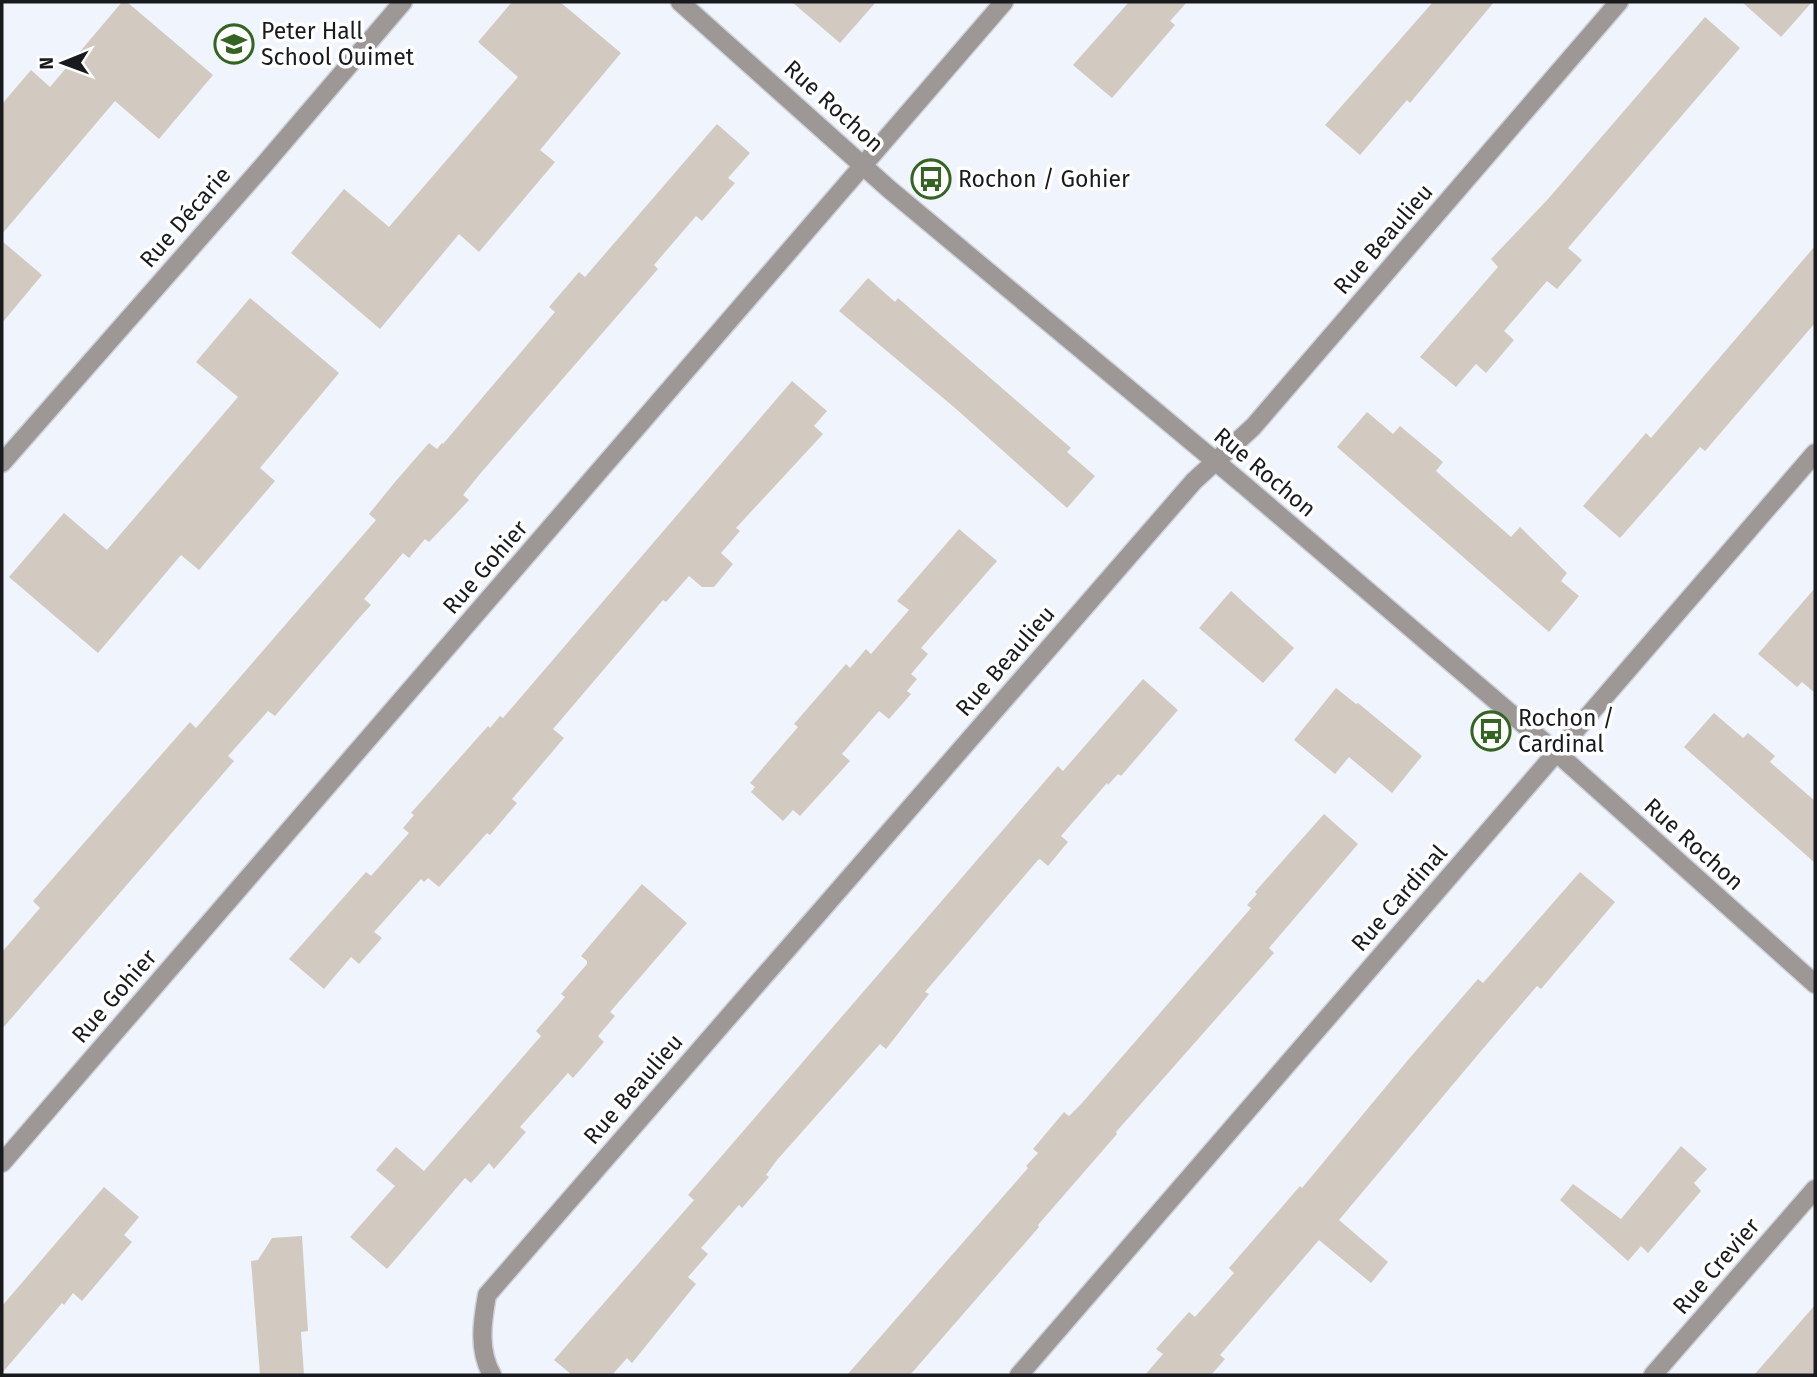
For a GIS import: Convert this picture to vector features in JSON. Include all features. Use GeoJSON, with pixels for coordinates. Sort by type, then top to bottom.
{"type":"FeatureCollection","features":[{"type":"Feature","properties":{"kind":"street","name":"Rue Décarie"},"geometry":{"type":"LineString","coordinates":[[2,463],[403,2]]}},
{"type":"Feature","properties":{"kind":"street","name":"Rue Rochon"},"geometry":{"type":"LineString","coordinates":[[680,2],[863,165],[1557,752],[1815,984]]}},
{"type":"Feature","properties":{"kind":"street","name":"Rue Gohier"},"geometry":{"type":"LineString","coordinates":[[2,1163],[1004,2]]}},
{"type":"Feature","properties":{"kind":"street","name":"Rue Beaulieu"},"geometry":{"type":"LineString","coordinates":[[492,1375],[480,1332],[487,1295],[1194,481],[1253,427],[1619,2]]}},
{"type":"Feature","properties":{"kind":"street","name":"Rue Cardinal"},"geometry":{"type":"LineString","coordinates":[[1019,1375],[1815,453]]}},
{"type":"Feature","properties":{"kind":"street","name":"Rue Crevier"},"geometry":{"type":"LineString","coordinates":[[1653,1375],[1815,1189]]}},
{"type":"Feature","properties":{"kind":"building"},"geometry":{"type":"Polygon","coordinates":[[[122,2],[127,2],[213,75],[159,139],[115,101],[2,234],[2,104],[31,70],[50,87],[122,2]]]}},
{"type":"Feature","properties":{"kind":"building"},"geometry":{"type":"Polygon","coordinates":[[[512,2],[560,2],[621,53],[540,150],[555,162],[479,252],[459,234],[380,329],[291,253],[344,189],[389,227],[518,77],[478,42],[512,2]]]}},
{"type":"Feature","properties":{"kind":"building"},"geometry":{"type":"Polygon","coordinates":[[[792,2],[876,2],[840,43],[792,2]]]}},
{"type":"Feature","properties":{"kind":"building"},"geometry":{"type":"Polygon","coordinates":[[[1129,2],[1187,2],[1170,21],[1175,25],[1112,98],[1073,65],[1129,2]]]}},
{"type":"Feature","properties":{"kind":"building"},"geometry":{"type":"Polygon","coordinates":[[[1433,2],[1494,2],[1410,103],[1407,100],[1360,155],[1325,125],[1433,2]]]}},
{"type":"Feature","properties":{"kind":"building"},"geometry":{"type":"Polygon","coordinates":[[[1742,2],[1812,2],[1781,37],[1742,2]]]}},
{"type":"Feature","properties":{"kind":"building"},"geometry":{"type":"Polygon","coordinates":[[[1705,17],[1740,48],[1568,248],[1582,260],[1557,289],[1547,281],[1504,331],[1514,340],[1486,373],[1476,364],[1456,387],[1420,357],[1498,267],[1491,259],[1548,199],[1705,17]]]}},
{"type":"Feature","properties":{"kind":"building"},"geometry":{"type":"Polygon","coordinates":[[[717,124],[750,153],[728,178],[735,183],[702,221],[696,216],[654,265],[658,269],[463,495],[469,500],[429,542],[425,539],[409,558],[403,553],[364,599],[371,605],[275,716],[268,711],[228,756],[234,761],[2,1029],[2,952],[40,908],[33,901],[190,722],[196,728],[376,520],[369,514],[395,482],[429,443],[437,449],[443,444],[555,312],[549,307],[579,272],[585,277],[717,124]]]}},
{"type":"Feature","properties":{"kind":"building"},"geometry":{"type":"Polygon","coordinates":[[[2,241],[42,275],[2,323],[2,241]]]}},
{"type":"Feature","properties":{"kind":"building"},"geometry":{"type":"Polygon","coordinates":[[[1815,246],[1815,323],[1705,451],[1700,447],[1620,538],[1583,506],[1646,433],[1651,438],[1815,246]]]}},
{"type":"Feature","properties":{"kind":"building"},"geometry":{"type":"Polygon","coordinates":[[[868,278],[895,302],[898,298],[1071,448],[1067,452],[1095,476],[1067,508],[955,408],[839,311],[868,278]]]}},
{"type":"Feature","properties":{"kind":"building"},"geometry":{"type":"Polygon","coordinates":[[[250,298],[339,373],[260,468],[275,481],[199,570],[181,555],[98,653],[9,577],[64,513],[107,550],[238,397],[196,362],[250,298]]]}},
{"type":"Feature","properties":{"kind":"building"},"geometry":{"type":"Polygon","coordinates":[[[792,381],[827,411],[814,426],[823,434],[736,528],[740,531],[721,553],[733,564],[714,587],[702,587],[689,576],[666,602],[663,600],[553,729],[564,738],[512,799],[517,803],[490,835],[487,833],[439,887],[428,878],[424,882],[421,879],[374,932],[382,938],[359,964],[351,957],[324,989],[289,959],[366,872],[371,876],[409,833],[403,828],[414,815],[411,813],[488,726],[490,728],[500,716],[503,718],[792,381]]]}},
{"type":"Feature","properties":{"kind":"building"},"geometry":{"type":"Polygon","coordinates":[[[1367,412],[1393,434],[1400,426],[1443,462],[1436,471],[1454,487],[1511,537],[1520,527],[1567,573],[1561,581],[1579,596],[1549,632],[1337,447],[1367,412]]]}},
{"type":"Feature","properties":{"kind":"building"},"geometry":{"type":"Polygon","coordinates":[[[959,529],[997,561],[921,648],[928,654],[911,674],[917,679],[907,691],[911,694],[889,719],[879,711],[842,754],[850,761],[800,816],[793,810],[783,821],[751,792],[755,787],[750,783],[798,727],[794,724],[846,664],[850,668],[866,649],[871,654],[909,610],[897,601],[959,529]]]}},
{"type":"Feature","properties":{"kind":"building"},"geometry":{"type":"Polygon","coordinates":[[[1815,588],[1815,693],[1802,682],[1797,687],[1758,654],[1815,588]]]}},
{"type":"Feature","properties":{"kind":"building"},"geometry":{"type":"Polygon","coordinates":[[[1231,591],[1294,648],[1263,683],[1199,628],[1231,591]]]}},
{"type":"Feature","properties":{"kind":"building"},"geometry":{"type":"Polygon","coordinates":[[[1143,679],[1178,710],[1121,776],[1118,774],[1108,785],[1107,783],[1061,836],[1068,842],[1048,866],[1038,860],[925,992],[929,994],[886,1049],[880,1044],[777,1160],[766,1175],[769,1177],[742,1208],[739,1205],[701,1248],[708,1254],[688,1277],[696,1284],[632,1363],[627,1358],[612,1375],[572,1375],[554,1360],[694,1200],[688,1195],[1058,766],[1063,771],[1143,679]]]}},
{"type":"Feature","properties":{"kind":"building"},"geometry":{"type":"Polygon","coordinates":[[[1336,688],[1422,756],[1392,793],[1349,757],[1335,774],[1294,740],[1336,688]]]}},
{"type":"Feature","properties":{"kind":"building"},"geometry":{"type":"Polygon","coordinates":[[[1714,713],[1743,738],[1748,733],[1775,756],[1770,762],[1815,801],[1815,863],[1684,747],[1714,713]]]}},
{"type":"Feature","properties":{"kind":"building"},"geometry":{"type":"Polygon","coordinates":[[[1324,814],[1358,844],[1269,948],[1274,953],[1116,1132],[1039,1227],[910,1375],[847,1375],[1028,1168],[1026,1166],[1038,1153],[1033,1149],[1064,1112],[1069,1116],[1082,1103],[1251,908],[1247,905],[1257,894],[1255,892],[1324,814]]]}},
{"type":"Feature","properties":{"kind":"building"},"geometry":{"type":"Polygon","coordinates":[[[1580,872],[1615,902],[1541,989],[1537,986],[1339,1220],[1388,1262],[1371,1283],[1319,1240],[1220,1355],[1225,1359],[1211,1375],[1145,1375],[1163,1354],[1156,1349],[1189,1312],[1195,1317],[1234,1273],[1229,1268],[1300,1186],[1302,1188],[1478,979],[1483,983],[1580,872]]]}},
{"type":"Feature","properties":{"kind":"building"},"geometry":{"type":"Polygon","coordinates":[[[642,884],[687,923],[610,1012],[615,1016],[598,1036],[604,1042],[573,1078],[568,1073],[520,1127],[526,1132],[494,1169],[489,1163],[471,1183],[465,1178],[387,1269],[350,1237],[395,1186],[376,1170],[396,1147],[424,1171],[541,1036],[536,1031],[565,997],[561,994],[587,964],[581,956],[642,884]]]}},
{"type":"Feature","properties":{"kind":"building"},"geometry":{"type":"Polygon","coordinates":[[[1681,1146],[1707,1169],[1694,1183],[1701,1191],[1648,1253],[1641,1246],[1628,1261],[1560,1200],[1573,1184],[1621,1219],[1681,1146]]]}},
{"type":"Feature","properties":{"kind":"building"},"geometry":{"type":"Polygon","coordinates":[[[104,1187],[139,1217],[124,1235],[132,1242],[82,1301],[73,1293],[64,1305],[62,1303],[2,1373],[2,1306],[104,1187]]]}},
{"type":"Feature","properties":{"kind":"building"},"geometry":{"type":"Polygon","coordinates":[[[302,1236],[308,1331],[301,1332],[304,1375],[260,1375],[251,1261],[258,1260],[272,1238],[302,1236]]]}},
{"type":"Feature","properties":{"kind":"building"},"geometry":{"type":"Polygon","coordinates":[[[1815,1305],[1815,1375],[1754,1375],[1815,1305]]]}},
{"type":"Feature","properties":{"kind":"place","name":"Peter Hall School Ouimet"},"geometry":{"type":"Point","coordinates":[234,44]}},
{"type":"Feature","properties":{"kind":"place","name":"Rochon / Gohier"},"geometry":{"type":"Point","coordinates":[931,179]}},
{"type":"Feature","properties":{"kind":"place","name":"Rochon / Cardinal"},"geometry":{"type":"Point","coordinates":[1491,731]}}]}
